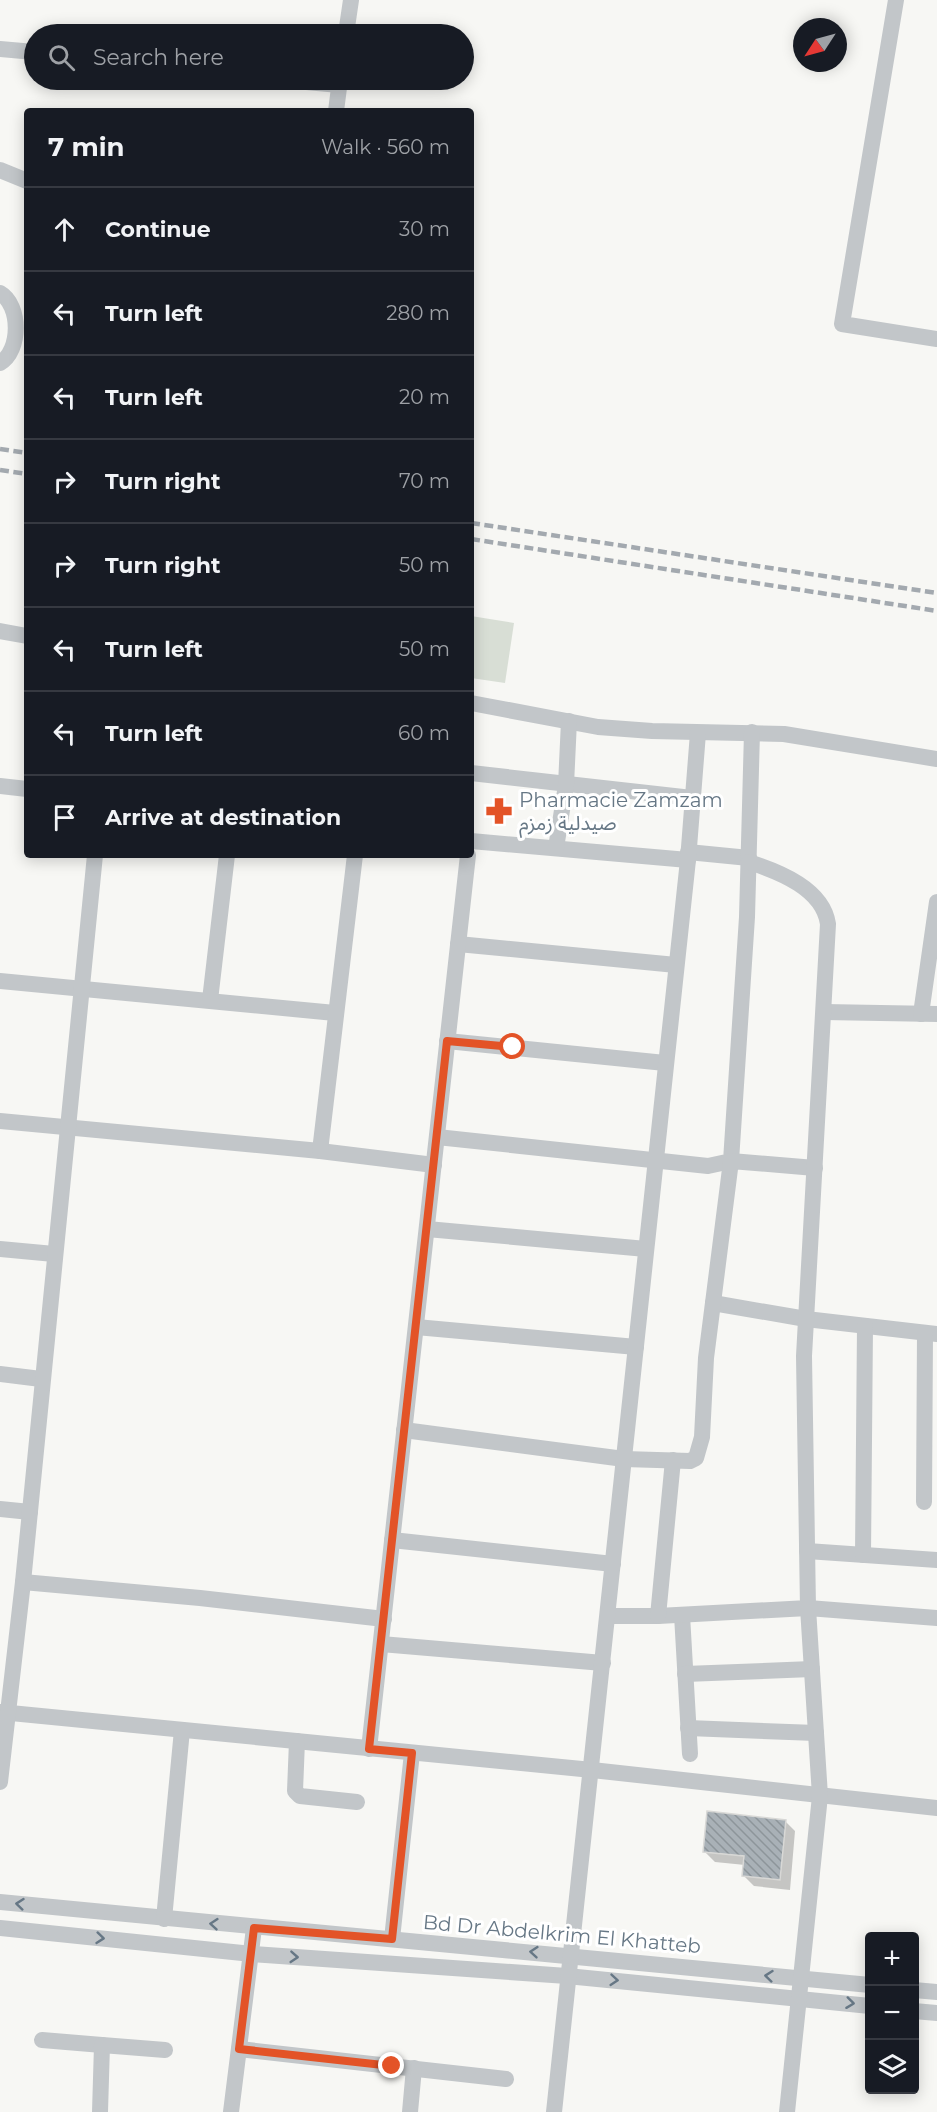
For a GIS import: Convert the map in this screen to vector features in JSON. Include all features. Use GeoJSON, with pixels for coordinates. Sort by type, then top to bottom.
{"type":"FeatureCollection","features":[{"type":"Feature","properties":{"kind":"street"},"geometry":{"type":"LineString","coordinates":[[347,24],[351,0]]}},
{"type":"Feature","properties":{"kind":"street"},"geometry":{"type":"LineString","coordinates":[[896,0],[842,324],[937,339]]}},
{"type":"Feature","properties":{"kind":"street"},"geometry":{"type":"LineString","coordinates":[[0,49],[24,51]]}},
{"type":"Feature","properties":{"kind":"street"},"geometry":{"type":"LineString","coordinates":[[336,108],[338,90]]}},
{"type":"Feature","properties":{"kind":"street"},"geometry":{"type":"LineString","coordinates":[[0,170],[24,180]]}},
{"type":"Feature","properties":{"kind":"street"},"geometry":{"type":"LineString","coordinates":[[0,293],[12,303],[16,322],[9,355],[0,363]]}},
{"type":"Feature","properties":{"kind":"street"},"geometry":{"type":"LineString","coordinates":[[0,631],[24,635]]}},
{"type":"Feature","properties":{"kind":"street"},"geometry":{"type":"LineString","coordinates":[[474,704],[598,727],[699,733],[752,732],[814,738],[937,759]]}},
{"type":"Feature","properties":{"kind":"street"},"geometry":{"type":"LineString","coordinates":[[556,848],[566,785],[569,721]]}},
{"type":"Feature","properties":{"kind":"street"},"geometry":{"type":"LineString","coordinates":[[404,1430],[624,1459],[690,1461],[696,1458],[700,1450],[706,1358],[731,1161],[738,1082],[749,860],[752,732]]}},
{"type":"Feature","properties":{"kind":"street"},"geometry":{"type":"LineString","coordinates":[[554,2112],[567,1976],[592,1770],[699,733]]}},
{"type":"Feature","properties":{"kind":"street"},"geometry":{"type":"LineString","coordinates":[[474,772],[692,798]]}},
{"type":"Feature","properties":{"kind":"street"},"geometry":{"type":"LineString","coordinates":[[0,786],[24,789]]}},
{"type":"Feature","properties":{"kind":"street"},"geometry":{"type":"LineString","coordinates":[[474,841],[749,860],[801,886],[824,908],[828,940],[804,1356],[808,1608],[820,1797],[799,1978],[787,2112]]}},
{"type":"Feature","properties":{"kind":"street"},"geometry":{"type":"LineString","coordinates":[[0,1782],[5,1712],[23,1582],[41,1379],[69,1128],[95,858]]}},
{"type":"Feature","properties":{"kind":"street"},"geometry":{"type":"LineString","coordinates":[[210,1000],[227,858]]}},
{"type":"Feature","properties":{"kind":"street"},"geometry":{"type":"LineString","coordinates":[[320,1151],[355,858]]}},
{"type":"Feature","properties":{"kind":"street"},"geometry":{"type":"LineString","coordinates":[[369,1749],[468,858]]}},
{"type":"Feature","properties":{"kind":"street"},"geometry":{"type":"LineString","coordinates":[[824,1012],[929,1014],[937,902]]}},
{"type":"Feature","properties":{"kind":"street"},"geometry":{"type":"LineString","coordinates":[[458,944],[676,965]]}},
{"type":"Feature","properties":{"kind":"street"},"geometry":{"type":"LineString","coordinates":[[0,981],[335,1013]]}},
{"type":"Feature","properties":{"kind":"street"},"geometry":{"type":"LineString","coordinates":[[447,1041],[665,1063]]}},
{"type":"Feature","properties":{"kind":"street"},"geometry":{"type":"LineString","coordinates":[[0,1121],[320,1151],[434,1165]]}},
{"type":"Feature","properties":{"kind":"street"},"geometry":{"type":"LineString","coordinates":[[437,1137],[708,1166],[731,1161],[815,1168]]}},
{"type":"Feature","properties":{"kind":"street"},"geometry":{"type":"LineString","coordinates":[[427,1229],[646,1249]]}},
{"type":"Feature","properties":{"kind":"street"},"geometry":{"type":"LineString","coordinates":[[0,1249],[54,1254]]}},
{"type":"Feature","properties":{"kind":"street"},"geometry":{"type":"LineString","coordinates":[[713,1303],[806,1319],[931,1333],[924,1502]]}},
{"type":"Feature","properties":{"kind":"street"},"geometry":{"type":"LineString","coordinates":[[863,1555],[865,1326]]}},
{"type":"Feature","properties":{"kind":"street"},"geometry":{"type":"LineString","coordinates":[[416,1327],[636,1347]]}},
{"type":"Feature","properties":{"kind":"street"},"geometry":{"type":"LineString","coordinates":[[0,1374],[41,1379]]}},
{"type":"Feature","properties":{"kind":"street"},"geometry":{"type":"LineString","coordinates":[[658,1616],[673,1460]]}},
{"type":"Feature","properties":{"kind":"street"},"geometry":{"type":"LineString","coordinates":[[0,1509],[30,1512]]}},
{"type":"Feature","properties":{"kind":"street"},"geometry":{"type":"LineString","coordinates":[[393,1540],[613,1564]]}},
{"type":"Feature","properties":{"kind":"street"},"geometry":{"type":"LineString","coordinates":[[807,1551],[937,1560]]}},
{"type":"Feature","properties":{"kind":"street"},"geometry":{"type":"LineString","coordinates":[[23,1582],[200,1598],[384,1619]]}},
{"type":"Feature","properties":{"kind":"street"},"geometry":{"type":"LineString","coordinates":[[608,1616],[682,1616],[808,1608],[937,1617]]}},
{"type":"Feature","properties":{"kind":"street"},"geometry":{"type":"LineString","coordinates":[[682,1616],[690,1754]]}},
{"type":"Feature","properties":{"kind":"street"},"geometry":{"type":"LineString","coordinates":[[381,1644],[603,1663]]}},
{"type":"Feature","properties":{"kind":"street"},"geometry":{"type":"LineString","coordinates":[[685,1674],[812,1669]]}},
{"type":"Feature","properties":{"kind":"street"},"geometry":{"type":"LineString","coordinates":[[5,1712],[592,1770],[820,1797],[937,1808]]}},
{"type":"Feature","properties":{"kind":"street"},"geometry":{"type":"LineString","coordinates":[[688,1728],[816,1733]]}},
{"type":"Feature","properties":{"kind":"street"},"geometry":{"type":"LineString","coordinates":[[164,1919],[182,1730]]}},
{"type":"Feature","properties":{"kind":"street"},"geometry":{"type":"LineString","coordinates":[[297,1741],[295,1791],[300,1796],[357,1802]]}},
{"type":"Feature","properties":{"kind":"street"},"geometry":{"type":"LineString","coordinates":[[392,1939],[412,1753]]}},
{"type":"Feature","properties":{"kind":"street","name":"Bd Dr Abdelkrim El Khatteb"},"geometry":{"type":"LineString","coordinates":[[0,1902],[865,1985]]}},
{"type":"Feature","properties":{"kind":"street"},"geometry":{"type":"LineString","coordinates":[[0,1928],[252,1954],[567,1976],[865,2005]]}},
{"type":"Feature","properties":{"kind":"street"},"geometry":{"type":"LineString","coordinates":[[231,2112],[254,1928]]}},
{"type":"Feature","properties":{"kind":"street"},"geometry":{"type":"LineString","coordinates":[[919,1990],[937,1992]]}},
{"type":"Feature","properties":{"kind":"street"},"geometry":{"type":"LineString","coordinates":[[919,2011],[937,2013]]}},
{"type":"Feature","properties":{"kind":"street"},"geometry":{"type":"LineString","coordinates":[[42,2040],[165,2050]]}},
{"type":"Feature","properties":{"kind":"street"},"geometry":{"type":"LineString","coordinates":[[100,2112],[102,2045]]}},
{"type":"Feature","properties":{"kind":"street"},"geometry":{"type":"LineString","coordinates":[[239,2049],[506,2079]]}},
{"type":"Feature","properties":{"kind":"street"},"geometry":{"type":"LineString","coordinates":[[410,2112],[414,2068]]}},
{"type":"Feature","properties":{"kind":"shaded area"},"geometry":{"type":"Polygon","coordinates":[[[474,616],[514,623],[505,683],[474,678],[474,616]]]}},
{"type":"Feature","properties":{"kind":"building"},"geometry":{"type":"Polygon","coordinates":[[[707,1811],[786,1820],[780,1880],[742,1876],[744,1856],[703,1852],[707,1811]]]}},
{"type":"Feature","properties":{"kind":"railway"},"geometry":{"type":"LineString","coordinates":[[0,449],[24,453]]}},
{"type":"Feature","properties":{"kind":"railway"},"geometry":{"type":"LineString","coordinates":[[0,470],[24,474]]}},
{"type":"Feature","properties":{"kind":"railway"},"geometry":{"type":"LineString","coordinates":[[474,523],[937,593]]}},
{"type":"Feature","properties":{"kind":"railway"},"geometry":{"type":"LineString","coordinates":[[474,539],[937,611]]}},
{"type":"Feature","properties":{"kind":"place","name":"Pharmacie Zamzam صيدلية زمزم"},"geometry":{"type":"Point","coordinates":[499,811]}},
{"type":"Feature","properties":{"kind":"route"},"geometry":{"type":"LineString","coordinates":[[392,2066],[239,2049],[254,1928],[392,1939],[412,1753],[369,1749],[447,1041],[513,1047]]}}]}
